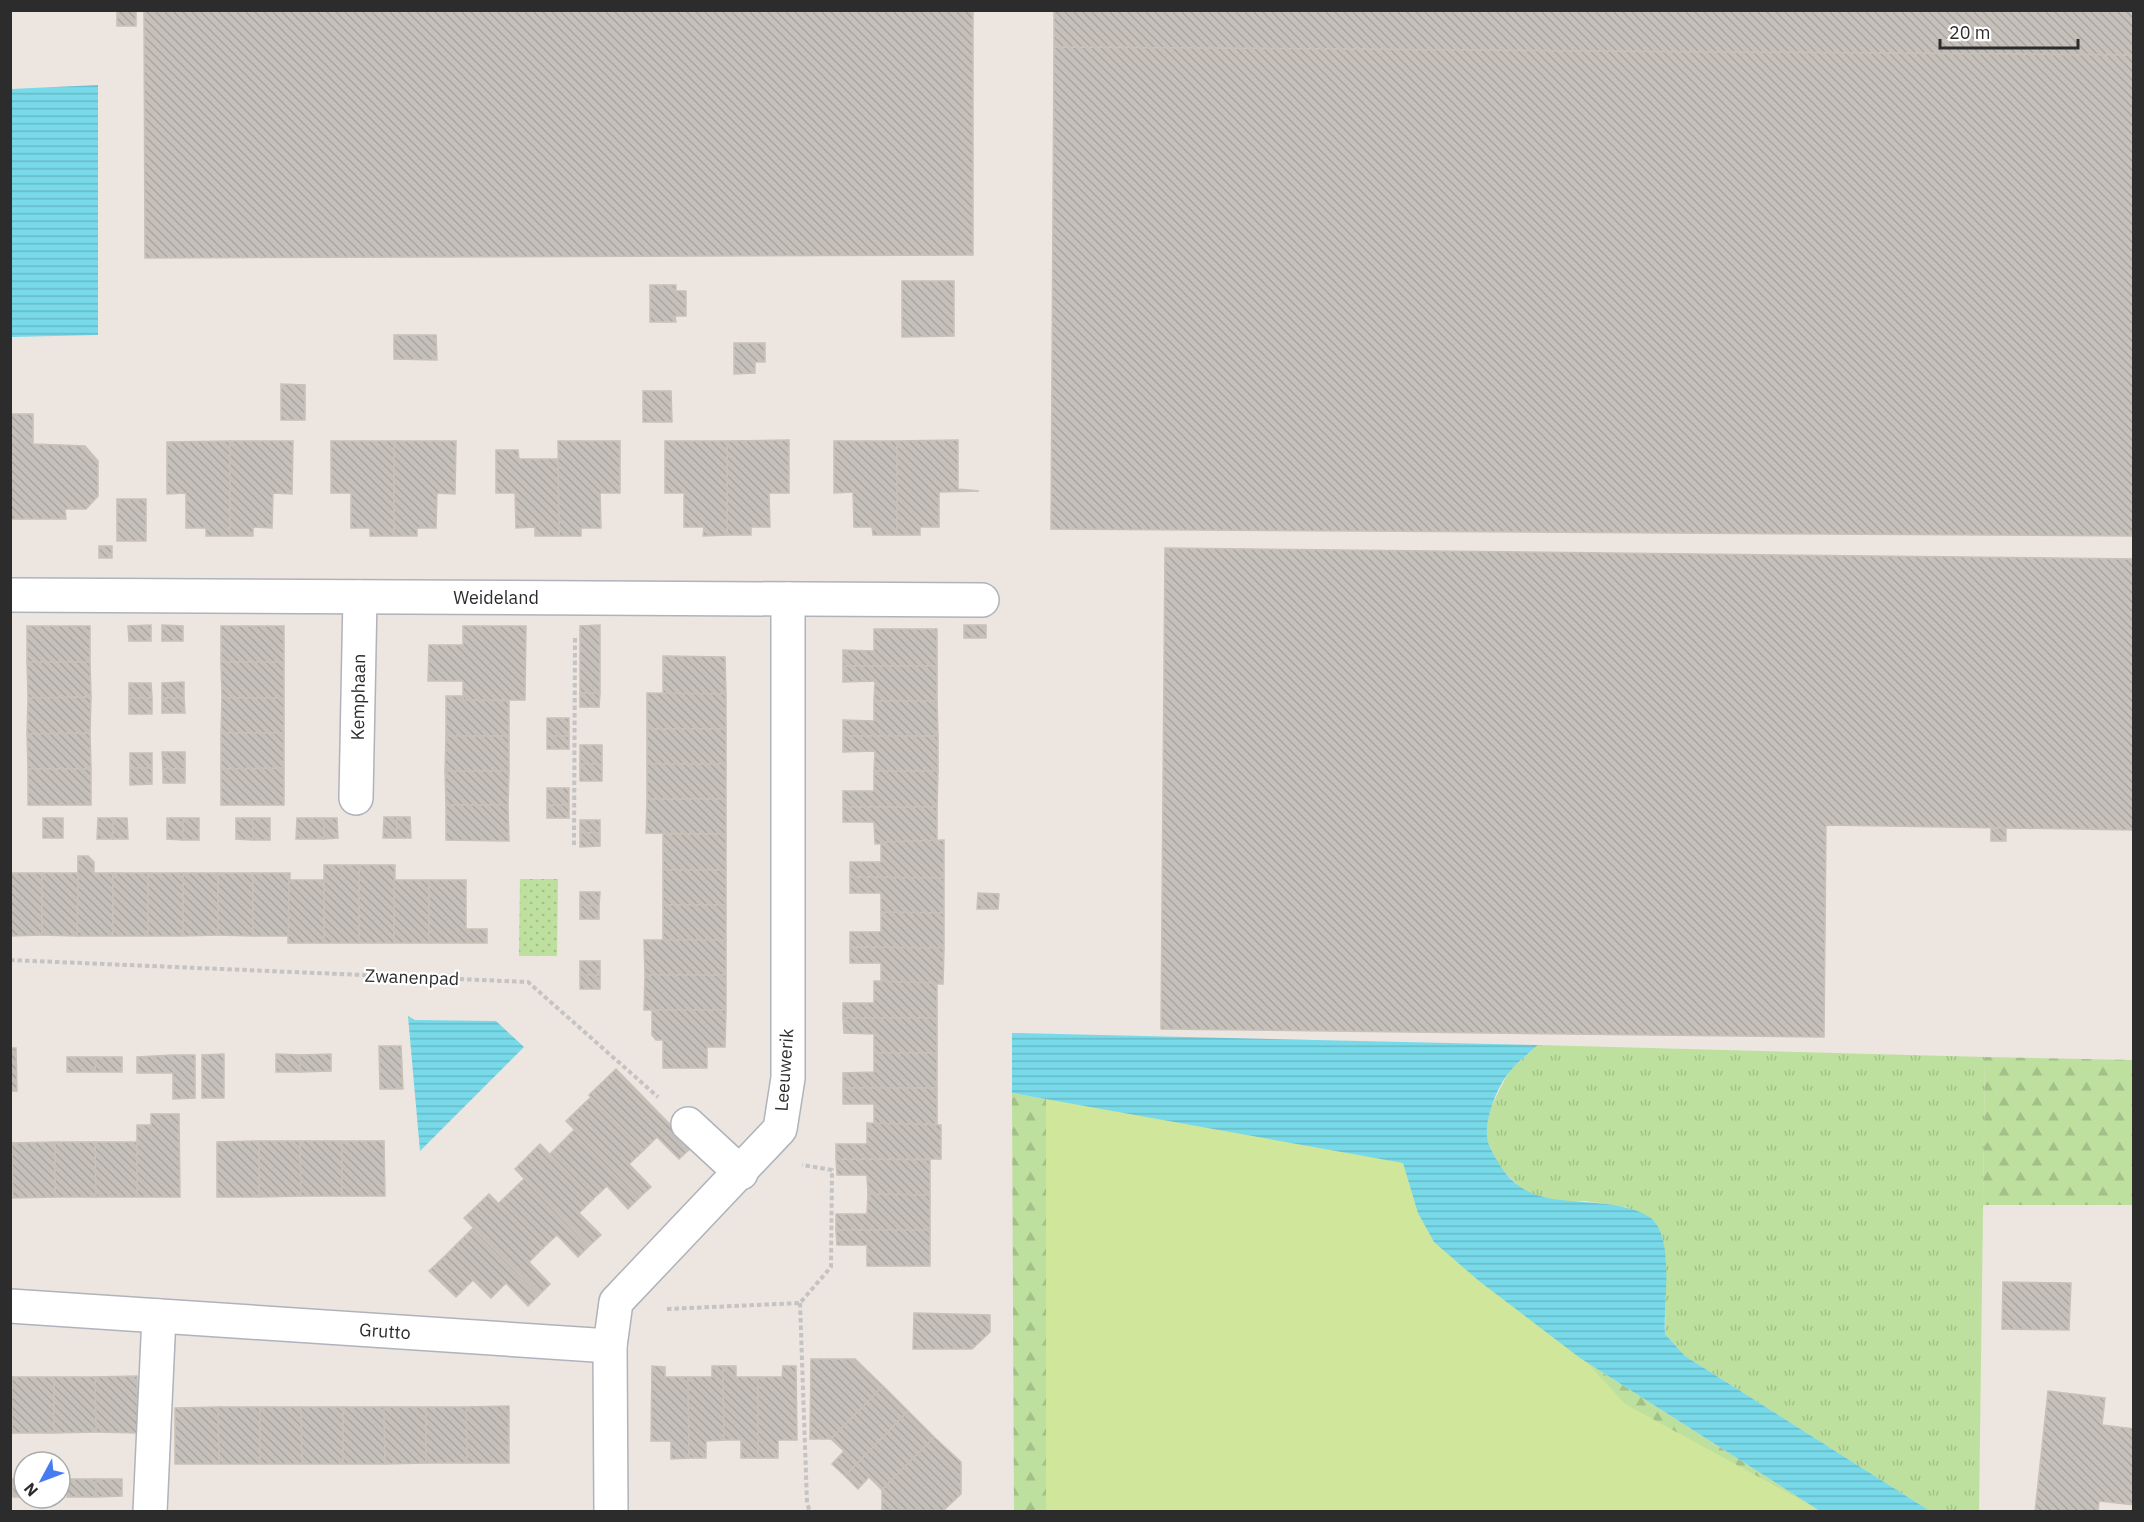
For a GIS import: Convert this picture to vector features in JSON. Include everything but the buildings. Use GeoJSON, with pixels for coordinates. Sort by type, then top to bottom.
{"type":"FeatureCollection","features":[{"type":"Feature","properties":{"kind":"street","name":"Weideland"},"geometry":{"type":"LineString","coordinates":[[10,595],[982,600]]}},
{"type":"Feature","properties":{"kind":"street","name":"Kemphaan"},"geometry":{"type":"LineString","coordinates":[[356,798],[360,597]]}},
{"type":"Feature","properties":{"kind":"street","name":"Leeuwerik"},"geometry":{"type":"LineString","coordinates":[[611,1512],[610,1346],[616,1302],[780,1129],[788,1078],[788,599]]}},
{"type":"Feature","properties":{"kind":"street"},"geometry":{"type":"LineString","coordinates":[[688,1124],[748,1165]]}},
{"type":"Feature","properties":{"kind":"street","name":"Grutto"},"geometry":{"type":"LineString","coordinates":[[10,1306],[610,1346]]}},
{"type":"Feature","properties":{"kind":"street"},"geometry":{"type":"LineString","coordinates":[[150,1512],[159,1316]]}},
{"type":"Feature","properties":{"kind":"path"},"geometry":{"type":"LineString","coordinates":[[574,845],[575,597]]}},
{"type":"Feature","properties":{"kind":"path","name":"Zwanenpad"},"geometry":{"type":"LineString","coordinates":[[10,960],[528,982],[688,1124]]}},
{"type":"Feature","properties":{"kind":"path"},"geometry":{"type":"LineString","coordinates":[[748,1165],[832,1170],[831,1267],[800,1303],[807,1503],[810,1512]]}},
{"type":"Feature","properties":{"kind":"path"},"geometry":{"type":"LineString","coordinates":[[615,1311],[800,1303]]}},
{"type":"Feature","properties":{"kind":"green space"},"geometry":{"type":"Polygon","coordinates":[[[520,879],[558,879],[557,956],[519,956],[520,879]]]}},
{"type":"Feature","properties":{"kind":"green space"},"geometry":{"type":"Polygon","coordinates":[[[1538,1045],[1985,1057],[1979,1511],[1930,1511],[1685,1356],[1665,1334],[1666,1261],[1662,1235],[1627,1207],[1585,1201],[1553,1201],[1524,1191],[1499,1167],[1485,1136],[1490,1109],[1509,1071],[1538,1045]]]}},
{"type":"Feature","properties":{"kind":"green space"},"geometry":{"type":"Polygon","coordinates":[[[1985,1057],[2133,1060],[2133,1205],[1983,1205],[1985,1057]]]}},
{"type":"Feature","properties":{"kind":"green space"},"geometry":{"type":"Polygon","coordinates":[[[1046,1088],[1367,1121],[1625,1404],[1821,1511],[1046,1511],[1046,1088]]]}},
{"type":"Feature","properties":{"kind":"green space"},"geometry":{"type":"Polygon","coordinates":[[[1012,1093],[1403,1163],[1580,1358],[1820,1511],[1014,1511],[1012,1093]]]}},
{"type":"Feature","properties":{"kind":"water"},"geometry":{"type":"Polygon","coordinates":[[[98,85],[98,335],[11,337],[11,89],[98,85]]]}},
{"type":"Feature","properties":{"kind":"water"},"geometry":{"type":"Polygon","coordinates":[[[408,1016],[415,1020],[496,1021],[524,1047],[420,1151],[408,1016]]]}},
{"type":"Feature","properties":{"kind":"water"},"geometry":{"type":"Polygon","coordinates":[[[1012,1033],[1538,1045],[1517,1063],[1506,1077],[1492,1106],[1487,1137],[1500,1166],[1525,1190],[1540,1196],[1629,1208],[1652,1219],[1659,1229],[1666,1257],[1665,1334],[1685,1356],[1930,1511],[1820,1511],[1580,1358],[1479,1281],[1434,1242],[1418,1213],[1403,1163],[1012,1093],[1012,1033]]]}}]}
